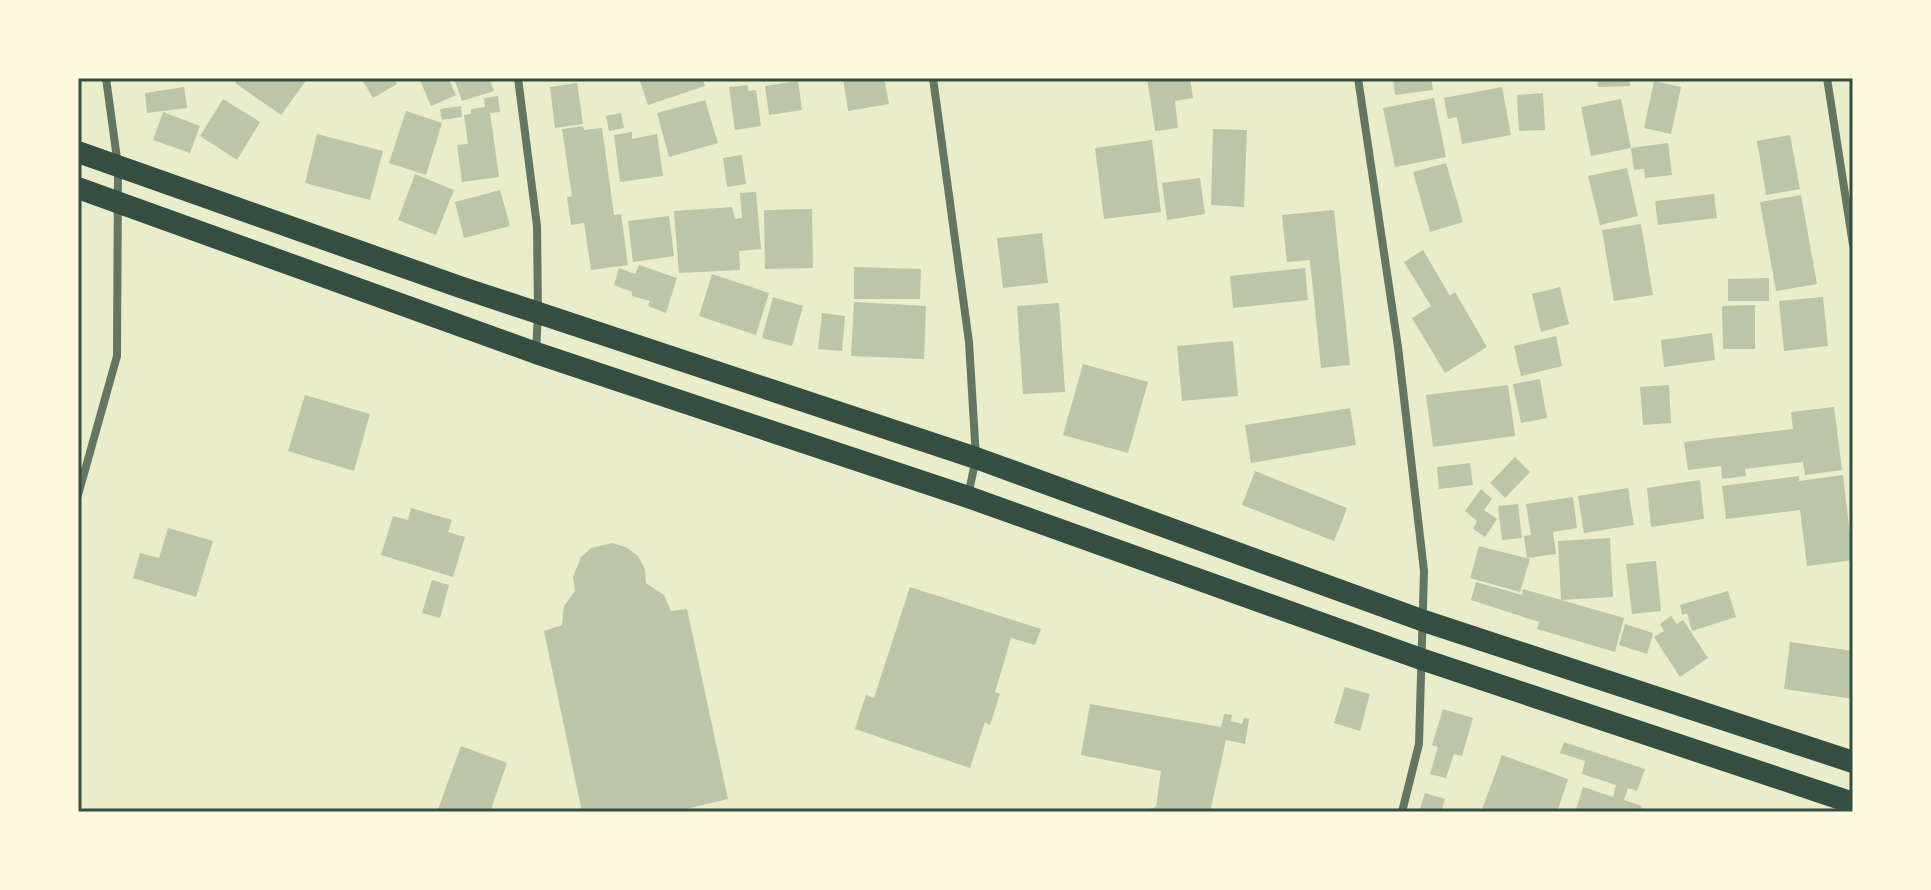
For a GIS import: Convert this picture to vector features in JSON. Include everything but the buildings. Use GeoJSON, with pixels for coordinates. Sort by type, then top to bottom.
{"type":"FeatureCollection","features":[{"type":"Feature","properties":{"kind":"highway"},"geometry":{"type":"LineString","coordinates":[[78,152],[538,314],[976,458],[1424,621],[1853,762]]}},
{"type":"Feature","properties":{"kind":"highway"},"geometry":{"type":"LineString","coordinates":[[78,188],[536,353],[968,497],[1421,659],[1853,803]]}},
{"type":"Feature","properties":{"kind":"street"},"geometry":{"type":"LineString","coordinates":[[78,495],[117,356],[118,166],[106,78]]}},
{"type":"Feature","properties":{"kind":"street"},"geometry":{"type":"LineString","coordinates":[[518,78],[537,226],[536,353]]}},
{"type":"Feature","properties":{"kind":"street"},"geometry":{"type":"LineString","coordinates":[[933,78],[969,342],[976,458],[968,497]]}},
{"type":"Feature","properties":{"kind":"street"},"geometry":{"type":"LineString","coordinates":[[1358,78],[1398,347],[1424,571],[1419,744],[1402,812]]}},
{"type":"Feature","properties":{"kind":"street"},"geometry":{"type":"LineString","coordinates":[[1827,78],[1853,245]]}}]}
